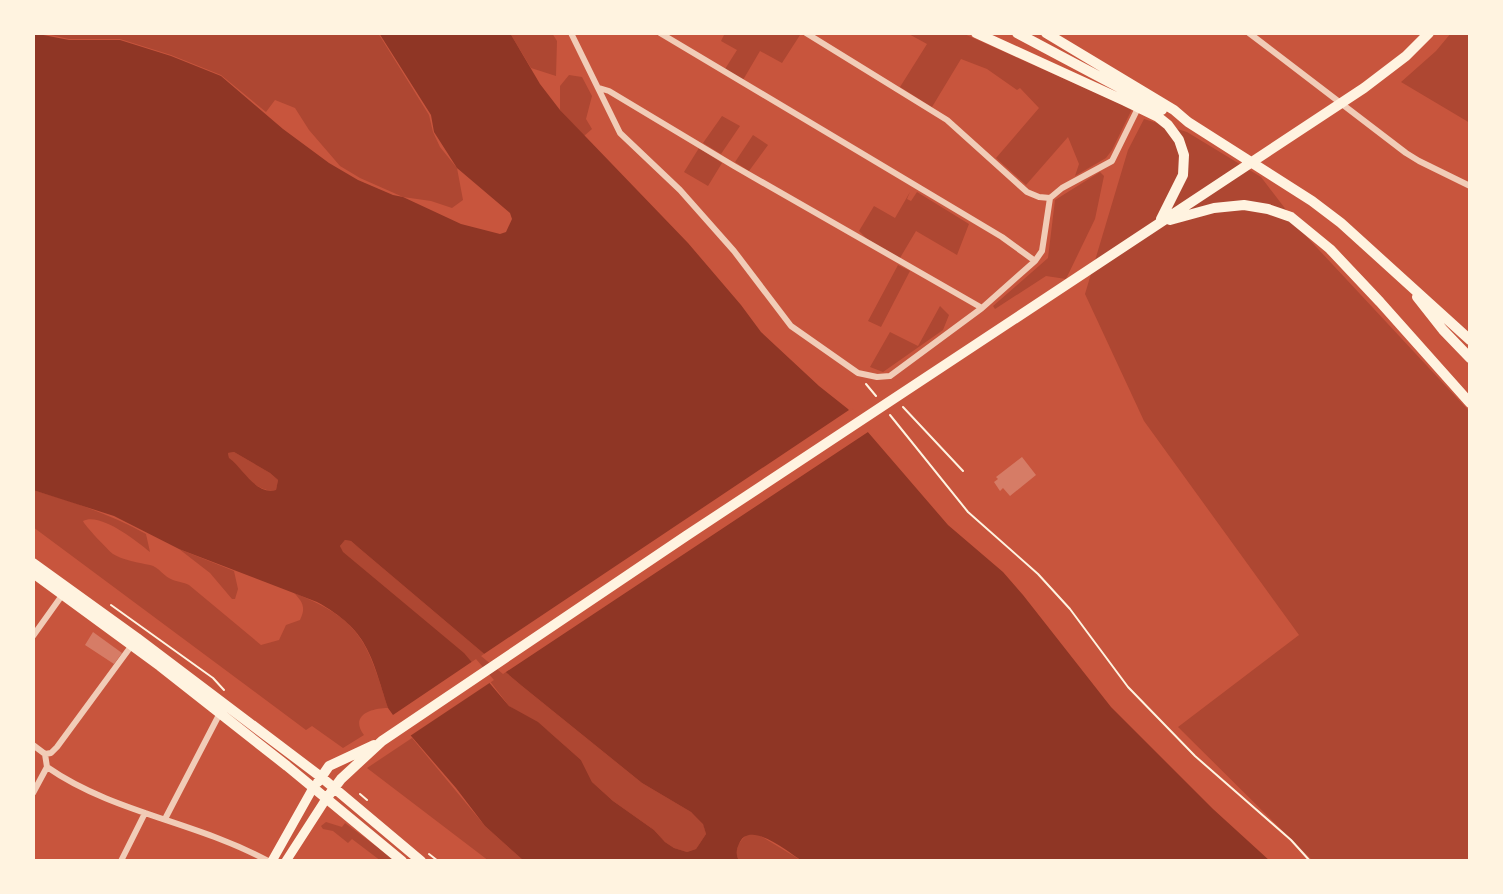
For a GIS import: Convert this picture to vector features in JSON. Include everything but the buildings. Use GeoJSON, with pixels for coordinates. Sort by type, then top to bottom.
{"type":"FeatureCollection","features":[{"type":"Feature","properties":{"kind":"main road"},"geometry":{"type":"LineString","coordinates":[[976,33],[1125,101],[1158,117],[1168,125],[1179,140],[1184,155],[1183,175],[1159,222]]}},
{"type":"Feature","properties":{"kind":"main road"},"geometry":{"type":"LineString","coordinates":[[1017,33],[1144,96]]}},
{"type":"Feature","properties":{"kind":"main road"},"geometry":{"type":"LineString","coordinates":[[1046,33],[1312,201],[1341,223],[1470,340]]}},
{"type":"Feature","properties":{"kind":"main road"},"geometry":{"type":"LineString","coordinates":[[270,861],[313,788],[330,766],[382,741],[675,543],[1364,88],[1406,56],[1429,33]]}},
{"type":"Feature","properties":{"kind":"main road"},"geometry":{"type":"LineString","coordinates":[[1159,222],[1214,208],[1244,205],[1291,217],[1330,249],[1470,403]]}},
{"type":"Feature","properties":{"kind":"main road"},"geometry":{"type":"LineString","coordinates":[[1408,285],[1443,330],[1470,358]]}},
{"type":"Feature","properties":{"kind":"main road"},"geometry":{"type":"LineString","coordinates":[[1430,359],[1470,394]]}},
{"type":"Feature","properties":{"kind":"main road"},"geometry":{"type":"LineString","coordinates":[[33,563],[65,591],[321,777],[421,861]]}},
{"type":"Feature","properties":{"kind":"main road"},"geometry":{"type":"LineString","coordinates":[[33,573],[65,591]]}},
{"type":"Feature","properties":{"kind":"main road"},"geometry":{"type":"LineString","coordinates":[[134,641],[402,861]]}},
{"type":"Feature","properties":{"kind":"main road"},"geometry":{"type":"LineString","coordinates":[[286,861],[334,787],[382,741]]}},
{"type":"Feature","properties":{"kind":"street"},"geometry":{"type":"LineString","coordinates":[[571,33],[620,133],[689,201],[734,251],[791,326],[858,373],[877,377],[890,376],[982,308],[1035,261],[1042,251],[1050,198],[1062,188],[1112,161],[1144,96]]}},
{"type":"Feature","properties":{"kind":"street"},"geometry":{"type":"LineString","coordinates":[[660,33],[1002,237],[1035,261]]}},
{"type":"Feature","properties":{"kind":"street"},"geometry":{"type":"LineString","coordinates":[[806,33],[947,120],[1027,191],[1039,197],[1050,198]]}},
{"type":"Feature","properties":{"kind":"street"},"geometry":{"type":"LineString","coordinates":[[1249,33],[1406,153],[1470,186]]}},
{"type":"Feature","properties":{"kind":"street"},"geometry":{"type":"LineString","coordinates":[[599,88],[609,91],[982,308]]}},
{"type":"Feature","properties":{"kind":"street"},"geometry":{"type":"LineString","coordinates":[[33,636],[65,591]]}},
{"type":"Feature","properties":{"kind":"street"},"geometry":{"type":"LineString","coordinates":[[45,754],[57,747],[134,641]]}},
{"type":"Feature","properties":{"kind":"street"},"geometry":{"type":"LineString","coordinates":[[165,819],[220,713]]}},
{"type":"Feature","properties":{"kind":"street"},"geometry":{"type":"LineString","coordinates":[[33,745],[45,754],[47,767],[33,793]]}},
{"type":"Feature","properties":{"kind":"street"},"geometry":{"type":"LineString","coordinates":[[47,767],[90,793],[220,838],[270,861]]}},
{"type":"Feature","properties":{"kind":"street"},"geometry":{"type":"LineString","coordinates":[[121,861],[145,813]]}},
{"type":"Feature","properties":{"kind":"path"},"geometry":{"type":"LineString","coordinates":[[858,373],[875,396]]}},
{"type":"Feature","properties":{"kind":"path"},"geometry":{"type":"LineString","coordinates":[[900,402],[963,471]]}},
{"type":"Feature","properties":{"kind":"path"},"geometry":{"type":"LineString","coordinates":[[883,406],[968,512],[1038,574],[1070,609],[1128,687],[1195,756],[1291,840],[1310,861]]}},
{"type":"Feature","properties":{"kind":"shaded area"},"geometry":{"type":"Polygon","coordinates":[[[33,33],[69,40],[120,40],[221,76],[283,129],[329,163],[358,180],[461,224],[500,234],[506,232],[512,219],[510,213],[457,168],[434,132],[431,115],[379,33],[510,33],[540,84],[560,110],[688,243],[761,332],[848,409],[948,525],[1003,572],[1111,707],[1213,809],[1270,861],[802,861],[779,845],[751,835],[744,837],[739,844],[739,861],[524,861],[485,826],[393,715],[365,646],[347,623],[334,612],[317,602],[179,549],[114,516],[33,490],[33,33]],[[234,452],[228,453],[229,458],[250,480],[262,489],[276,490],[278,480],[234,452]],[[345,540],[340,546],[343,552],[464,653],[509,706],[538,722],[581,760],[592,782],[613,801],[674,848],[687,852],[696,849],[706,834],[703,824],[691,812],[642,783],[522,686],[351,541],[345,540]]]}},
{"type":"Feature","properties":{"kind":"shaded area"},"geometry":{"type":"Polygon","coordinates":[[[42,33],[378,33],[429,115],[440,147],[457,168],[463,200],[452,208],[431,201],[403,197],[360,178],[340,166],[309,130],[295,108],[275,100],[266,112],[221,75],[171,55],[120,39],[69,39],[42,33]]]}},
{"type":"Feature","properties":{"kind":"shaded area"},"geometry":{"type":"Polygon","coordinates":[[[510,33],[552,33],[557,41],[556,76],[531,68],[510,33]]]}},
{"type":"Feature","properties":{"kind":"shaded area"},"geometry":{"type":"Polygon","coordinates":[[[725,33],[800,35],[782,63],[760,51],[743,80],[725,69],[737,50],[721,41],[725,33]]]}},
{"type":"Feature","properties":{"kind":"shaded area"},"geometry":{"type":"Polygon","coordinates":[[[907,33],[962,33],[1132,109],[1106,158],[1075,176],[1079,164],[1068,137],[1026,185],[996,158],[1039,108],[1020,88],[1017,90],[987,69],[961,59],[932,107],[900,87],[927,44],[907,33]]]}},
{"type":"Feature","properties":{"kind":"shaded area"},"geometry":{"type":"Polygon","coordinates":[[[1451,33],[1470,33],[1470,123],[1401,82],[1436,51],[1451,33]]]}},
{"type":"Feature","properties":{"kind":"shaded area"},"geometry":{"type":"Polygon","coordinates":[[[569,75],[582,77],[592,96],[586,119],[592,129],[584,136],[560,110],[560,86],[569,75]]]}},
{"type":"Feature","properties":{"kind":"shaded area"},"geometry":{"type":"Polygon","coordinates":[[[722,116],[740,126],[721,154],[703,143],[722,116]]]}},
{"type":"Feature","properties":{"kind":"shaded area"},"geometry":{"type":"Polygon","coordinates":[[[1144,119],[1187,132],[1261,177],[1306,236],[1470,412],[1470,861],[1313,861],[1178,727],[1299,635],[1144,421],[1085,294],[1128,150],[1144,119]]]}},
{"type":"Feature","properties":{"kind":"shaded area"},"geometry":{"type":"Polygon","coordinates":[[[753,135],[768,145],[749,171],[735,162],[753,135]]]}},
{"type":"Feature","properties":{"kind":"shaded area"},"geometry":{"type":"Polygon","coordinates":[[[699,148],[722,163],[708,186],[684,172],[699,148]]]}},
{"type":"Feature","properties":{"kind":"shaded area"},"geometry":{"type":"Polygon","coordinates":[[[1100,172],[1104,176],[1095,219],[1066,279],[1046,276],[995,309],[993,306],[1048,258],[1055,200],[1100,172]]]}},
{"type":"Feature","properties":{"kind":"shaded area"},"geometry":{"type":"Polygon","coordinates":[[[910,192],[907,199],[911,201],[917,192],[969,224],[957,255],[916,231],[900,258],[867,239],[859,231],[874,206],[895,218],[910,192]]]}},
{"type":"Feature","properties":{"kind":"shaded area"},"geometry":{"type":"Polygon","coordinates":[[[898,265],[910,271],[881,327],[868,321],[898,265]]]}},
{"type":"Feature","properties":{"kind":"shaded area"},"geometry":{"type":"Polygon","coordinates":[[[940,306],[949,315],[943,330],[883,372],[870,367],[890,332],[918,346],[940,306]]]}},
{"type":"Feature","properties":{"kind":"shaded area"},"geometry":{"type":"Polygon","coordinates":[[[234,452],[278,480],[276,490],[262,489],[250,481],[229,459],[228,453],[234,452]]]}},
{"type":"Feature","properties":{"kind":"shaded area"},"geometry":{"type":"Polygon","coordinates":[[[33,490],[91,509],[146,534],[150,552],[108,524],[99,520],[83,521],[113,554],[153,566],[170,579],[189,585],[261,645],[279,640],[286,625],[300,620],[303,605],[294,593],[334,613],[359,636],[367,650],[388,708],[375,709],[364,714],[359,722],[364,735],[343,748],[312,726],[306,730],[33,527],[33,490]]]}},
{"type":"Feature","properties":{"kind":"shaded area"},"geometry":{"type":"Polygon","coordinates":[[[345,540],[351,541],[522,686],[642,783],[691,812],[703,823],[706,834],[696,849],[687,852],[674,848],[613,801],[592,782],[581,760],[548,731],[509,706],[489,680],[342,552],[340,546],[345,540]]]}},
{"type":"Feature","properties":{"kind":"shaded area"},"geometry":{"type":"Polygon","coordinates":[[[179,549],[234,571],[238,589],[235,599],[232,599],[210,573],[179,549]]]}},
{"type":"Feature","properties":{"kind":"shaded area"},"geometry":{"type":"Polygon","coordinates":[[[412,738],[485,826],[524,861],[489,861],[367,768],[412,738]]]}},
{"type":"Feature","properties":{"kind":"shaded area"},"geometry":{"type":"Polygon","coordinates":[[[326,822],[342,827],[345,823],[396,861],[381,861],[352,839],[348,843],[333,831],[323,829],[321,826],[326,822]]]}},
{"type":"Feature","properties":{"kind":"shaded area"},"geometry":{"type":"Polygon","coordinates":[[[749,834],[759,835],[802,861],[739,861],[738,845],[749,834]]]}},
{"type":"Feature","properties":{"kind":"pier"},"geometry":{"type":"Polygon","coordinates":[[[852,408],[871,430],[503,674],[481,656],[852,408]]]}},
{"type":"Feature","properties":{"kind":"pier"},"geometry":{"type":"Polygon","coordinates":[[[476,659],[494,680],[407,738],[390,717],[476,659]]]}}]}
